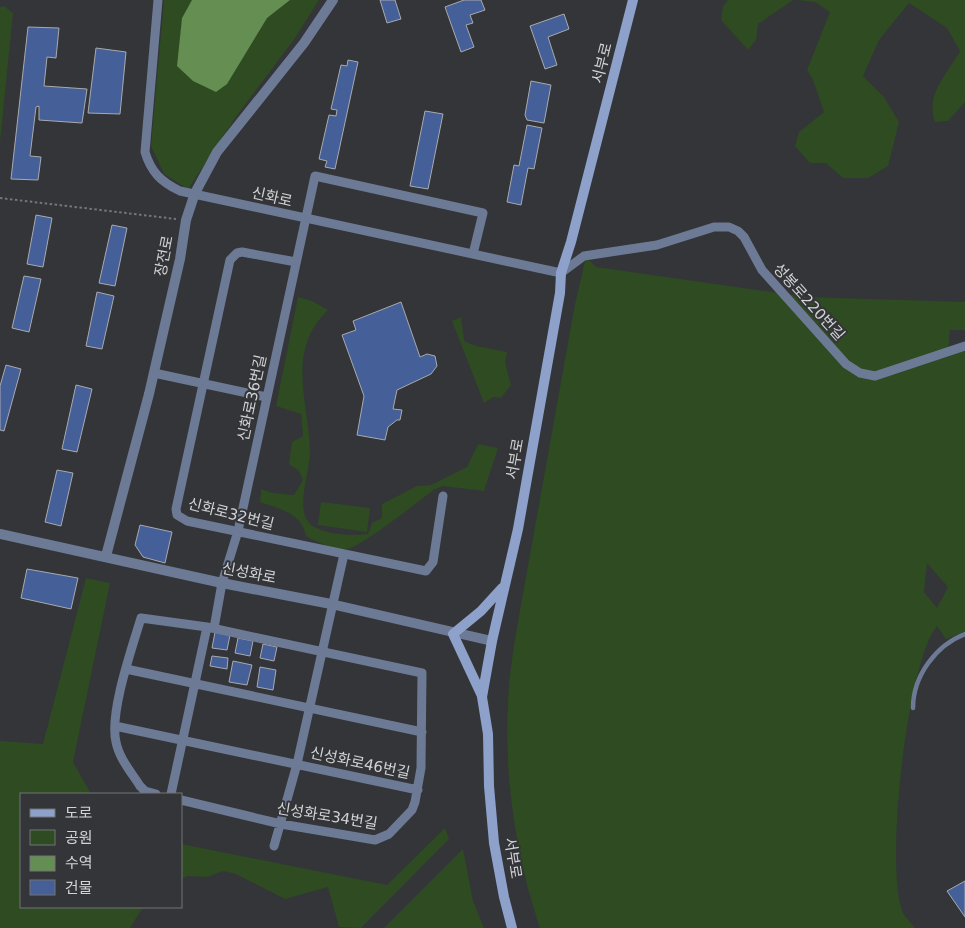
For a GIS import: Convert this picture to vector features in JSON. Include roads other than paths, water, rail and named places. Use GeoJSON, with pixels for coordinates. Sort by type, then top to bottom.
{"type":"FeatureCollection","features":[{"type":"Feature","properties":{"kind":"main road","name":"서부로"},"geometry":{"type":"LineString","coordinates":[[512,928],[494,843],[489,786],[488,734],[482,697],[503,587],[518,529],[560,294],[560,273],[571,242],[633,0]]}},
{"type":"Feature","properties":{"kind":"main road"},"geometry":{"type":"LineString","coordinates":[[482,697],[476,679],[454,634],[503,587]]}},
{"type":"Feature","properties":{"kind":"street","name":"신화로"},"geometry":{"type":"LineString","coordinates":[[158,0],[145,152],[149,165],[162,182],[180,191],[560,273]]}},
{"type":"Feature","properties":{"kind":"street","name":"장전로"},"geometry":{"type":"LineString","coordinates":[[106,556],[154,373],[180,259],[186,220],[195,193],[217,152],[304,43],[333,0]]}},
{"type":"Feature","properties":{"kind":"street","name":"신화로36번길"},"geometry":{"type":"LineString","coordinates":[[171,793],[195,683],[238,531],[315,176],[483,213],[473,254]]}},
{"type":"Feature","properties":{"kind":"street","name":"성봉로220번길"},"geometry":{"type":"LineString","coordinates":[[560,273],[584,256],[656,245],[714,227],[729,226],[738,231],[744,238],[762,270],[846,364],[860,373],[876,376],[965,346]]}},
{"type":"Feature","properties":{"kind":"street","name":"신화로32번길"},"geometry":{"type":"LineString","coordinates":[[296,262],[242,252],[234,255],[230,260],[176,509],[177,515],[187,521],[426,571],[433,562],[443,496]]}},
{"type":"Feature","properties":{"kind":"street"},"geometry":{"type":"LineString","coordinates":[[154,373],[266,397]]}},
{"type":"Feature","properties":{"kind":"street","name":"신성화로"},"geometry":{"type":"LineString","coordinates":[[0,534],[222,583],[331,604],[454,634],[492,641]]}},
{"type":"Feature","properties":{"kind":"street","name":"신성화로46번길"},"geometry":{"type":"LineString","coordinates":[[274,846],[297,764],[331,604],[344,554]]}},
{"type":"Feature","properties":{"kind":"street"},"geometry":{"type":"LineString","coordinates":[[152,793],[145,791],[140,786],[121,756],[116,742],[115,726],[126,669],[140,618],[211,627],[321,651]]}},
{"type":"Feature","properties":{"kind":"street","name":"신성화로34번길"},"geometry":{"type":"LineString","coordinates":[[182,800],[281,824],[375,840],[382,839],[412,810],[422,768],[422,673],[321,651]]}},
{"type":"Feature","properties":{"kind":"street"},"geometry":{"type":"LineString","coordinates":[[126,669],[422,732]]}},
{"type":"Feature","properties":{"kind":"street"},"geometry":{"type":"LineString","coordinates":[[115,726],[183,739]]}},
{"type":"Feature","properties":{"kind":"street","name":"신성화로46번길"},"geometry":{"type":"LineString","coordinates":[[183,739],[418,790]]}},
{"type":"Feature","properties":{"kind":"lane"},"geometry":{"type":"LineString","coordinates":[[913,708],[920,680],[933,655],[944,644],[965,634]]}},
{"type":"Feature","properties":{"kind":"water"},"geometry":{"type":"Polygon","coordinates":[[[192,0],[290,0],[267,18],[227,84],[216,92],[193,81],[177,66],[182,18],[192,0]]]}}]}
